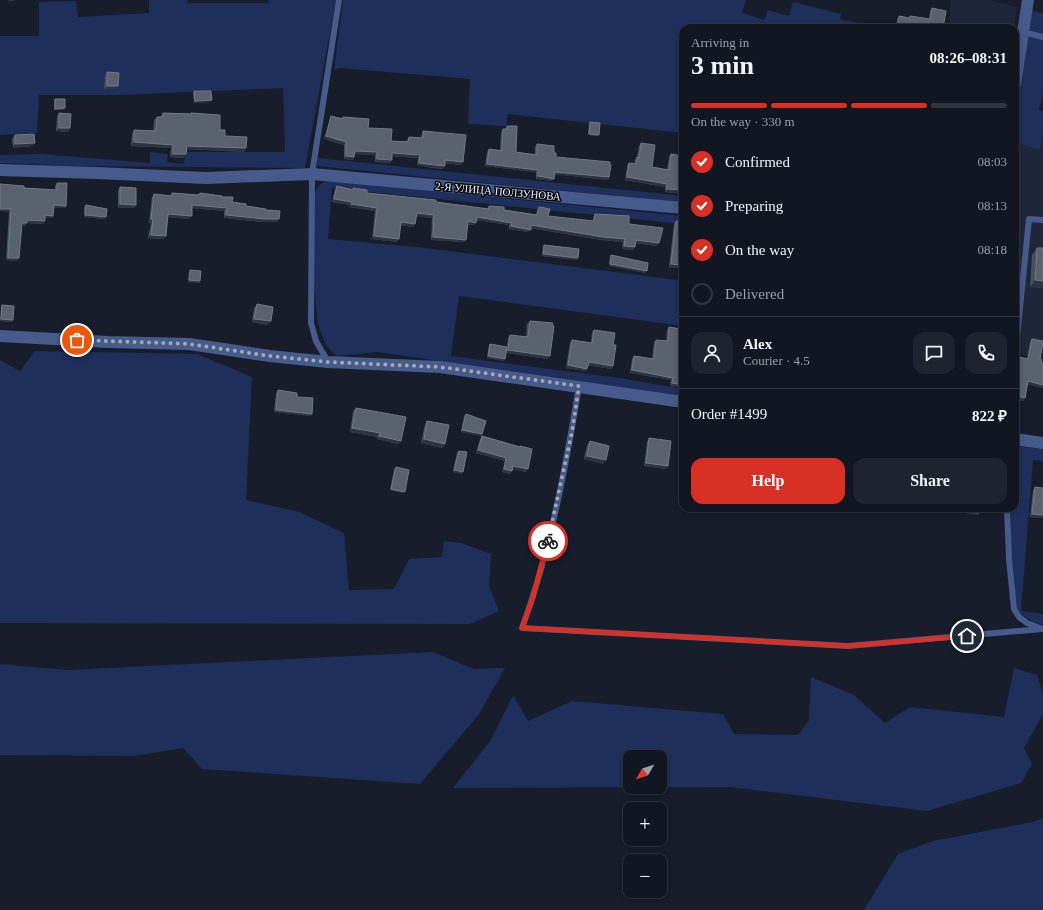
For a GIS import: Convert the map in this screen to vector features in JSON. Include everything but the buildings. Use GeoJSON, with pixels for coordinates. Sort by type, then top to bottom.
{"type":"FeatureCollection","features":[{"type":"Feature","properties":{"kind":"street"},"geometry":{"type":"LineString","coordinates":[[1019,58],[1028,0]]}},
{"type":"Feature","properties":{"kind":"street","name":"2-Я УЛИЦА ПОЛЗУНОВА"},"geometry":{"type":"LineString","coordinates":[[0,170],[206,178],[312,174],[679,208]]}},
{"type":"Feature","properties":{"kind":"street"},"geometry":{"type":"LineString","coordinates":[[0,336],[108,342],[189,344],[270,356],[328,362],[440,367],[679,401]]}},
{"type":"Feature","properties":{"kind":"street"},"geometry":{"type":"LineString","coordinates":[[1019,440],[1043,443]]}},
{"type":"Feature","properties":{"kind":"lane"},"geometry":{"type":"LineString","coordinates":[[328,362],[316,341],[311,323],[312,174],[340,0]]}},
{"type":"Feature","properties":{"kind":"lane"},"geometry":{"type":"LineString","coordinates":[[1023,32],[1043,37]]}},
{"type":"Feature","properties":{"kind":"lane"},"geometry":{"type":"LineString","coordinates":[[1019,317],[1029,218],[1043,220]]}},
{"type":"Feature","properties":{"kind":"lane"},"geometry":{"type":"LineString","coordinates":[[579,386],[572,432],[550,533],[533,597],[522,628],[848,646],[1043,629]]}},
{"type":"Feature","properties":{"kind":"lane"},"geometry":{"type":"LineString","coordinates":[[1007,512],[1014,609],[1019,617],[1027,623],[1043,629]]}},
{"type":"Feature","properties":{"kind":"shaded area"},"geometry":{"type":"Polygon","coordinates":[[[149,0],[187,0],[188,3],[268,3],[269,0],[336,0],[305,168],[75,166],[0,163],[0,155],[41,154],[150,163],[150,152],[168,154],[167,162],[184,164],[185,152],[285,152],[283,88],[117,95],[39,95],[37,133],[0,135],[0,36],[39,36],[39,2],[76,1],[78,17],[149,13],[149,0]]]}},
{"type":"Feature","properties":{"kind":"shaded area"},"geometry":{"type":"Polygon","coordinates":[[[343,0],[746,0],[742,13],[764,20],[768,10],[789,16],[793,2],[841,14],[840,19],[863,24],[679,24],[679,133],[507,114],[507,126],[468,124],[470,79],[339,68],[334,70],[343,0]]]}},
{"type":"Feature","properties":{"kind":"shaded area"},"geometry":{"type":"Polygon","coordinates":[[[951,0],[990,0],[1017,7],[1015,24],[948,24],[951,0]]]}},
{"type":"Feature","properties":{"kind":"shaded area"},"geometry":{"type":"Polygon","coordinates":[[[1032,11],[1043,13],[1043,92],[1039,110],[1043,111],[1043,134],[1040,150],[1019,144],[1019,87],[1032,11]]]}},
{"type":"Feature","properties":{"kind":"shaded area"},"geometry":{"type":"Polygon","coordinates":[[[1043,134],[1043,359],[1019,354],[1019,144],[1040,150],[1043,134]]]}},
{"type":"Feature","properties":{"kind":"shaded area"},"geometry":{"type":"Polygon","coordinates":[[[318,158],[679,196],[679,203],[317,166],[318,158]]]}},
{"type":"Feature","properties":{"kind":"shaded area"},"geometry":{"type":"Polygon","coordinates":[[[330,181],[679,216],[679,224],[332,188],[328,239],[417,247],[678,280],[679,273],[679,325],[459,296],[451,356],[626,379],[679,388],[679,395],[377,352],[337,356],[325,343],[318,324],[314,283],[314,196],[316,190],[324,182],[330,181]]]}},
{"type":"Feature","properties":{"kind":"shaded area"},"geometry":{"type":"Polygon","coordinates":[[[35,351],[197,354],[252,377],[246,500],[299,512],[344,533],[349,590],[394,589],[409,559],[442,557],[444,541],[461,543],[491,554],[489,586],[499,611],[470,624],[0,623],[0,360],[20,371],[35,351]]]}},
{"type":"Feature","properties":{"kind":"shaded area"},"geometry":{"type":"Polygon","coordinates":[[[1019,446],[1043,449],[1043,461],[1033,460],[1021,611],[1043,614],[1043,625],[1031,621],[1017,611],[1011,557],[1011,512],[1019,512],[1019,446]]]}},
{"type":"Feature","properties":{"kind":"shaded area"},"geometry":{"type":"Polygon","coordinates":[[[433,652],[474,669],[505,668],[479,714],[420,784],[202,769],[183,748],[133,756],[0,755],[0,664],[68,670],[433,652]]]}},
{"type":"Feature","properties":{"kind":"shaded area"},"geometry":{"type":"Polygon","coordinates":[[[1014,668],[1037,675],[1043,694],[1043,714],[1024,748],[1032,764],[1021,783],[927,811],[730,787],[667,787],[667,750],[623,750],[623,787],[453,788],[491,740],[513,695],[528,721],[572,701],[723,714],[734,734],[798,735],[809,720],[811,677],[854,695],[885,723],[910,707],[1004,717],[1014,668]]]}},
{"type":"Feature","properties":{"kind":"shaded area"},"geometry":{"type":"Polygon","coordinates":[[[1043,818],[1043,910],[864,910],[898,854],[933,841],[1033,822],[1043,818]]]}},
{"type":"Feature","properties":{"kind":"way so far"},"geometry":{"type":"LineString","coordinates":[[77,340],[189,344],[270,356],[328,362],[440,367],[579,386],[572,432],[548,541]]}},
{"type":"Feature","properties":{"kind":"route"},"geometry":{"type":"LineString","coordinates":[[548,541],[533,597],[522,628],[848,646],[967,636]]}}]}
